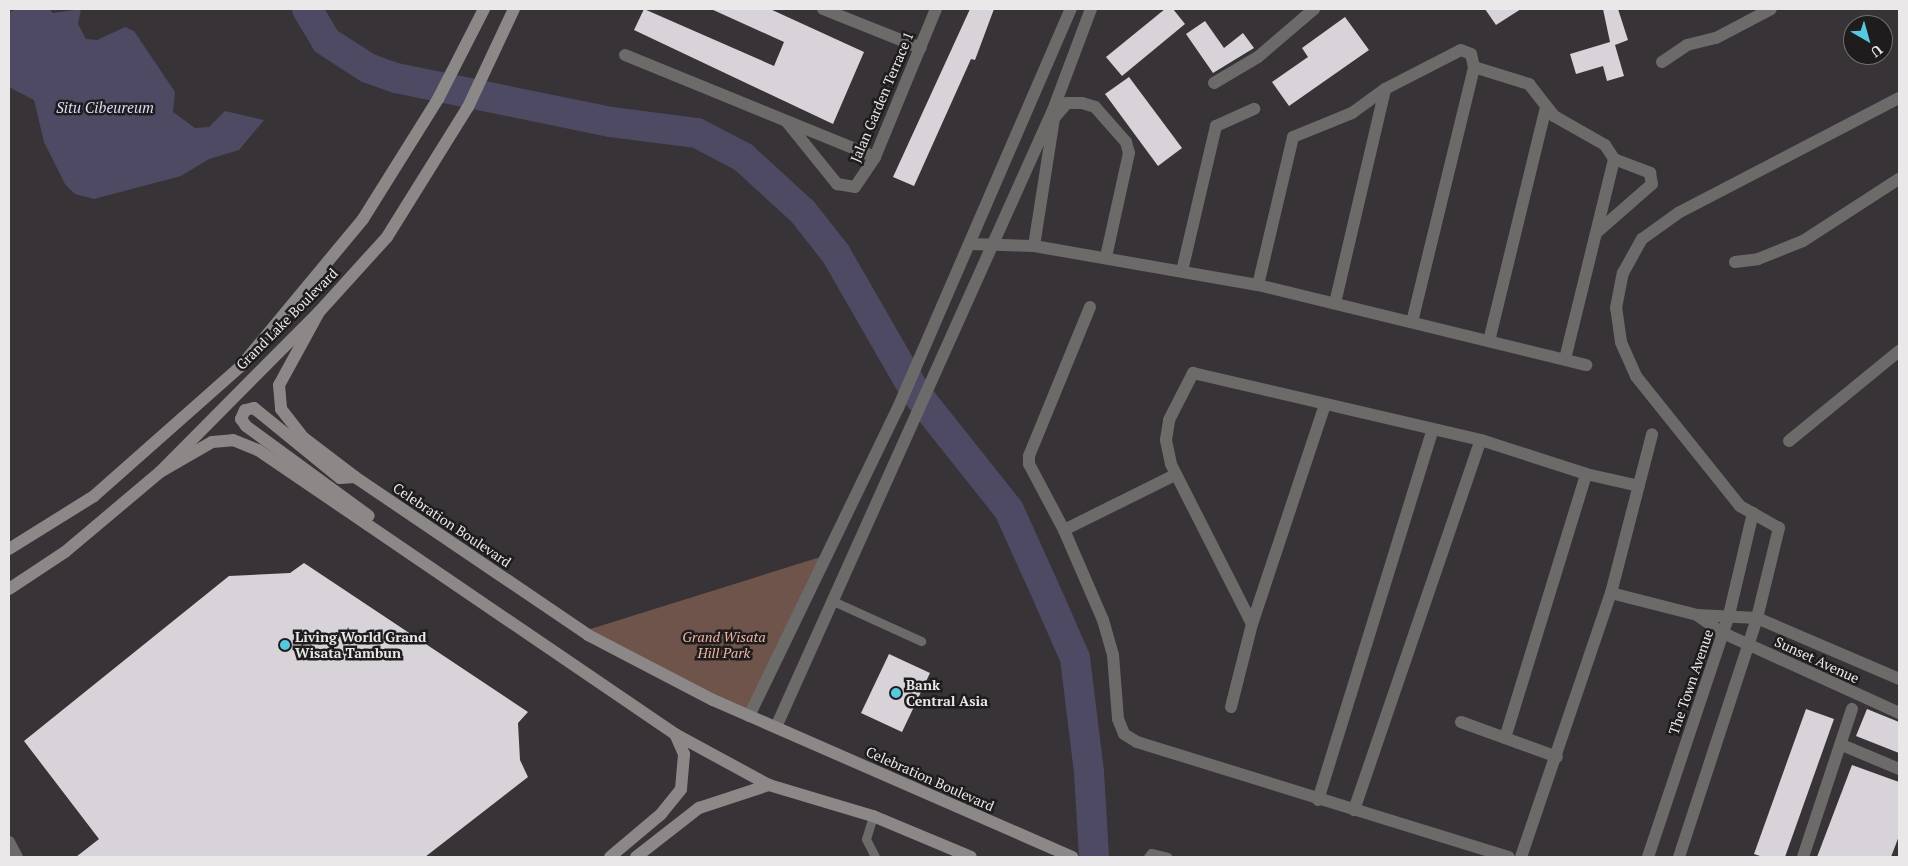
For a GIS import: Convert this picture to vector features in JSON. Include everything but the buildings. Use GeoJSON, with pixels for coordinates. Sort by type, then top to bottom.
{"type":"FeatureCollection","features":[{"type":"Feature","properties":{"kind":"street","name":"Grand Lake Boulevard"},"geometry":{"type":"LineString","coordinates":[[9,549],[94,496],[242,366],[363,219],[438,99],[469,43],[484,9]]}},
{"type":"Feature","properties":{"kind":"street","name":"Grand Lake Boulevard"},"geometry":{"type":"LineString","coordinates":[[9,589],[65,552],[160,472],[319,312],[387,237],[468,107],[514,9]]}},
{"type":"Feature","properties":{"kind":"street"},"geometry":{"type":"LineString","coordinates":[[823,9],[921,48]]}},
{"type":"Feature","properties":{"kind":"street","name":"Jalan Garden Terrace 1"},"geometry":{"type":"LineString","coordinates":[[786,122],[829,176],[847,189],[861,182],[875,157],[936,9]]}},
{"type":"Feature","properties":{"kind":"street"},"geometry":{"type":"LineString","coordinates":[[749,716],[912,378],[1071,9]]}},
{"type":"Feature","properties":{"kind":"street"},"geometry":{"type":"LineString","coordinates":[[776,727],[916,419],[1053,110],[1091,9]]}},
{"type":"Feature","properties":{"kind":"street"},"geometry":{"type":"LineString","coordinates":[[1214,83],[1258,57],[1314,9]]}},
{"type":"Feature","properties":{"kind":"street"},"geometry":{"type":"LineString","coordinates":[[1662,62],[1687,45],[1716,38],[1771,9]]}},
{"type":"Feature","properties":{"kind":"street"},"geometry":{"type":"LineString","coordinates":[[1258,285],[1293,137],[1352,113],[1385,89],[1461,50],[1471,54],[1474,67],[1412,322]]}},
{"type":"Feature","properties":{"kind":"street"},"geometry":{"type":"LineString","coordinates":[[625,55],[875,157]]}},
{"type":"Feature","properties":{"kind":"street"},"geometry":{"type":"LineString","coordinates":[[1474,67],[1529,84],[1546,108],[1605,145],[1614,160],[1654,178],[1596,233]]}},
{"type":"Feature","properties":{"kind":"street"},"geometry":{"type":"LineString","coordinates":[[1334,303],[1385,89]]}},
{"type":"Feature","properties":{"kind":"street"},"geometry":{"type":"LineString","coordinates":[[1678,857],[1746,644],[1757,618],[1779,528],[1740,506],[1636,376],[1621,342],[1616,308],[1623,273],[1642,239],[1678,213],[1867,112],[1899,98]]}},
{"type":"Feature","properties":{"kind":"street"},"geometry":{"type":"LineString","coordinates":[[1034,246],[1054,118],[1067,103],[1082,103],[1095,107],[1126,142],[1130,154],[1106,258]]}},
{"type":"Feature","properties":{"kind":"street"},"geometry":{"type":"LineString","coordinates":[[1489,341],[1546,108]]}},
{"type":"Feature","properties":{"kind":"street"},"geometry":{"type":"LineString","coordinates":[[1182,271],[1216,126],[1254,109]]}},
{"type":"Feature","properties":{"kind":"street"},"geometry":{"type":"LineString","coordinates":[[1565,359],[1614,160]]}},
{"type":"Feature","properties":{"kind":"street"},"geometry":{"type":"LineString","coordinates":[[1734,262],[1758,259],[1803,241],[1899,179]]}},
{"type":"Feature","properties":{"kind":"street"},"geometry":{"type":"LineString","coordinates":[[971,244],[1034,246],[1258,285],[1586,365]]}},
{"type":"Feature","properties":{"kind":"street"},"geometry":{"type":"LineString","coordinates":[[1090,306],[1029,456],[1032,474],[1064,530],[1113,655],[1118,719],[1124,734],[1138,742],[1318,800],[1509,857]]}},
{"type":"Feature","properties":{"kind":"street","name":"Celebration Boulevard"},"geometry":{"type":"LineString","coordinates":[[319,312],[279,386],[281,408],[304,438],[355,477],[588,634],[713,700],[1072,857]]}},
{"type":"Feature","properties":{"kind":"street"},"geometry":{"type":"LineString","coordinates":[[1789,441],[1899,351]]}},
{"type":"Feature","properties":{"kind":"street"},"geometry":{"type":"LineString","coordinates":[[1252,624],[1175,475],[1166,440],[1169,420],[1193,373],[1481,440],[1586,474],[1638,486]]}},
{"type":"Feature","properties":{"kind":"street"},"geometry":{"type":"LineString","coordinates":[[1231,707],[1252,624],[1325,405]]}},
{"type":"Feature","properties":{"kind":"street"},"geometry":{"type":"LineString","coordinates":[[355,477],[340,478],[254,408],[245,410],[241,420],[246,426],[375,521],[409,554]]}},
{"type":"Feature","properties":{"kind":"street"},"geometry":{"type":"LineString","coordinates":[[1318,800],[1433,429]]}},
{"type":"Feature","properties":{"kind":"street"},"geometry":{"type":"LineString","coordinates":[[1521,857],[1557,757],[1611,593],[1652,434]]}},
{"type":"Feature","properties":{"kind":"street"},"geometry":{"type":"LineString","coordinates":[[160,472],[212,442],[233,440],[258,450],[675,734],[769,786],[873,816],[971,857]]}},
{"type":"Feature","properties":{"kind":"street"},"geometry":{"type":"LineString","coordinates":[[1354,810],[1481,440]]}},
{"type":"Feature","properties":{"kind":"street"},"geometry":{"type":"LineString","coordinates":[[1505,738],[1586,474]]}},
{"type":"Feature","properties":{"kind":"street"},"geometry":{"type":"LineString","coordinates":[[1064,530],[1175,475]]}},
{"type":"Feature","properties":{"kind":"street","name":"The Town Avenue"},"geometry":{"type":"LineString","coordinates":[[1648,857],[1723,633],[1753,513]]}},
{"type":"Feature","properties":{"kind":"street"},"geometry":{"type":"LineString","coordinates":[[1611,593],[1697,615]]}},
{"type":"Feature","properties":{"kind":"street","name":"Sunset Avenue"},"geometry":{"type":"LineString","coordinates":[[1697,615],[1728,615],[1757,618],[1899,679]]}},
{"type":"Feature","properties":{"kind":"street","name":"Sunset Avenue"},"geometry":{"type":"LineString","coordinates":[[1697,615],[1723,633],[1899,713]]}},
{"type":"Feature","properties":{"kind":"street"},"geometry":{"type":"LineString","coordinates":[[1803,857],[1842,745],[1852,709]]}},
{"type":"Feature","properties":{"kind":"street"},"geometry":{"type":"LineString","coordinates":[[1461,722],[1557,757]]}},
{"type":"Feature","properties":{"kind":"street"},"geometry":{"type":"LineString","coordinates":[[610,857],[661,814],[681,790],[684,754],[675,734]]}},
{"type":"Feature","properties":{"kind":"street"},"geometry":{"type":"LineString","coordinates":[[1842,745],[1899,769]]}},
{"type":"Feature","properties":{"kind":"street"},"geometry":{"type":"LineString","coordinates":[[636,857],[699,808],[769,786]]}},
{"type":"Feature","properties":{"kind":"street"},"geometry":{"type":"LineString","coordinates":[[9,842],[17,857]]}},
{"type":"Feature","properties":{"kind":"lane"},"geometry":{"type":"LineString","coordinates":[[833,601],[921,641]]}},
{"type":"Feature","properties":{"kind":"lane"},"geometry":{"type":"LineString","coordinates":[[873,816],[866,840],[875,857]]}},
{"type":"Feature","properties":{"kind":"lane"},"geometry":{"type":"LineString","coordinates":[[1148,857],[1151,853],[1168,857]]}},
{"type":"Feature","properties":{"kind":"green space","name":"Grand Wisata Hill Park"},"geometry":{"type":"Polygon","coordinates":[[[830,554],[749,716],[584,631],[830,554]]]}},
{"type":"Feature","properties":{"kind":"water","name":"Situ Cibeureum"},"geometry":{"type":"Polygon","coordinates":[[[17,9],[49,9],[53,13],[81,9],[78,24],[86,39],[97,40],[125,27],[134,31],[175,92],[173,112],[195,128],[209,127],[225,111],[264,120],[239,150],[209,159],[181,176],[94,199],[75,194],[65,184],[44,142],[34,100],[9,87],[9,12],[17,9]]]}},
{"type":"Feature","properties":{"kind":"waterway"},"geometry":{"type":"LineString","coordinates":[[307,9],[326,41],[368,68],[396,78],[611,122],[697,133],[743,157],[803,212],[836,254],[916,393],[1009,510],[1075,658],[1089,772],[1094,857]]}},
{"type":"Feature","properties":{"kind":"place","name":"Living World Grand Wisata Tambun"},"geometry":{"type":"Point","coordinates":[285,645]}},
{"type":"Feature","properties":{"kind":"place","name":"Bank Central Asia"},"geometry":{"type":"Point","coordinates":[896,693]}}]}
